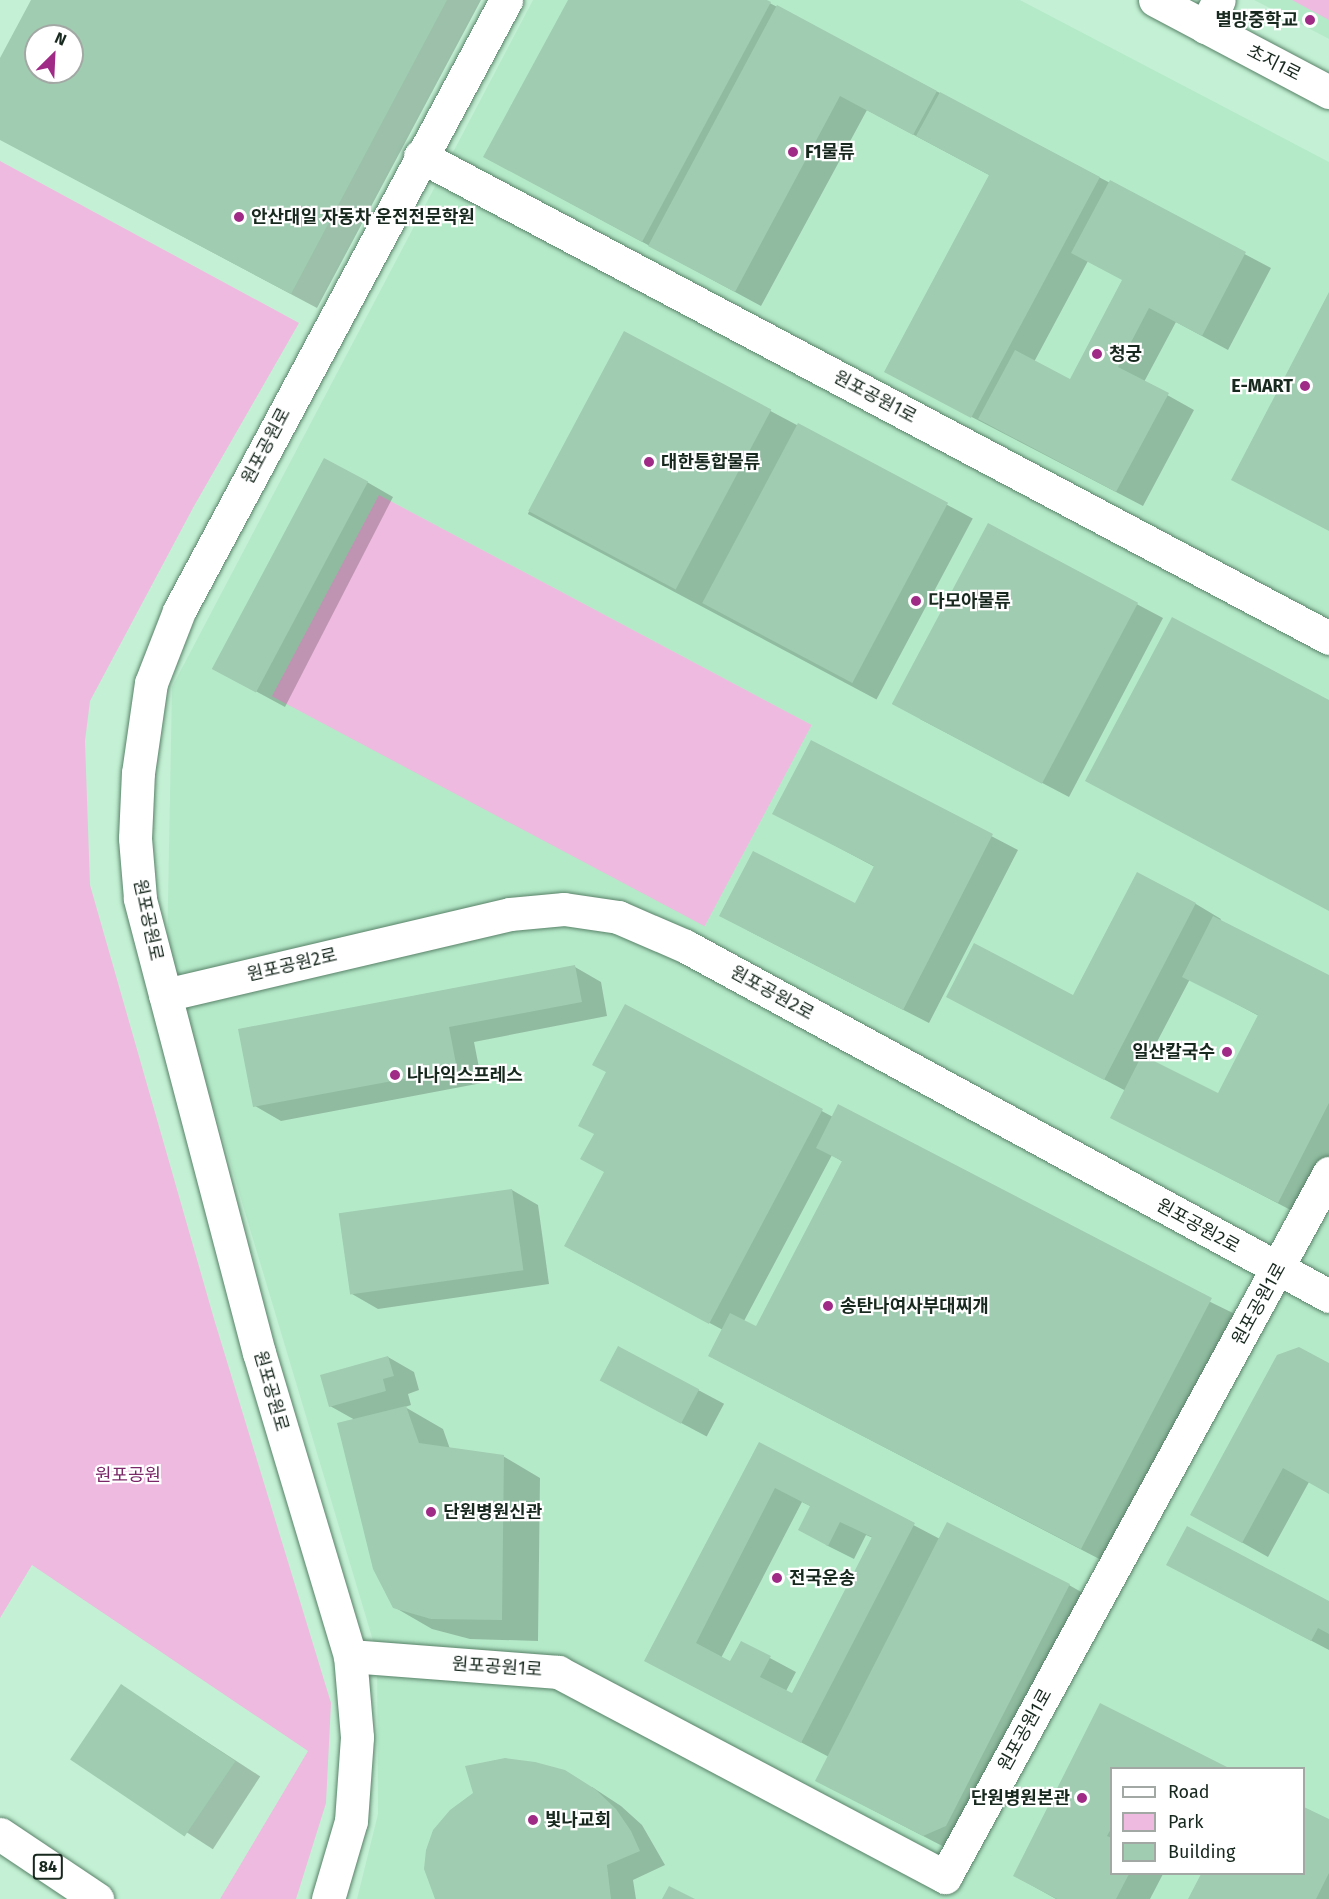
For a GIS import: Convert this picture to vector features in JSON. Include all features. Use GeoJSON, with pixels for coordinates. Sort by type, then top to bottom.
{"type":"FeatureCollection","features":[{"type":"Feature","properties":{"kind":"street","name":"원포공원로"},"geometry":{"type":"LineString","coordinates":[[328,1899],[351,1821],[357,1737],[350,1656],[259,1353],[140,898],[135,838],[138,773],[152,683],[178,611],[420,156],[506,0]]}},
{"type":"Feature","properties":{"kind":"street","name":"초지1로"},"geometry":{"type":"LineString","coordinates":[[1155,0],[1212,14],[1329,92]]}},
{"type":"Feature","properties":{"kind":"street","name":"원포공원1로"},"geometry":{"type":"LineString","coordinates":[[420,156],[1329,638]]}},
{"type":"Feature","properties":{"kind":"street","name":"원포공원2로"},"geometry":{"type":"LineString","coordinates":[[165,994],[510,914],[564,909],[618,917],[685,946],[1329,1296]]}},
{"type":"Feature","properties":{"kind":"street","name":"원포공원1로"},"geometry":{"type":"LineString","coordinates":[[350,1656],[558,1672],[945,1877],[1329,1173]]}},
{"type":"Feature","properties":{"kind":"street","name":"84"},"geometry":{"type":"LineString","coordinates":[[0,1834],[96,1899]]}},
{"type":"Feature","properties":{"kind":"shaded area"},"geometry":{"type":"Polygon","coordinates":[[[533,0],[1020,0],[1329,162],[1329,1899],[357,1899],[378,1814],[377,1654],[167,951],[172,687],[533,0]]]}},
{"type":"Feature","properties":{"kind":"shaded area","name":"별망중학교"},"geometry":{"type":"Polygon","coordinates":[[[1254,0],[1329,0],[1329,39],[1254,0]]]}},
{"type":"Feature","properties":{"kind":"green space"},"geometry":{"type":"Polygon","coordinates":[[[1292,0],[1329,0],[1329,20],[1292,0]]]}},
{"type":"Feature","properties":{"kind":"green space","name":"원포공원"},"geometry":{"type":"Polygon","coordinates":[[[0,161],[299,323],[194,506],[90,701],[85,741],[90,885],[214,1319],[331,1703],[326,1803],[296,1899],[220,1899],[308,1751],[32,1565],[0,1618],[0,161]]]}},
{"type":"Feature","properties":{"kind":"green space"},"geometry":{"type":"Polygon","coordinates":[[[379,495],[812,725],[705,926],[272,696],[379,495]]]}},
{"type":"Feature","properties":{"kind":"building","name":"안산대일 자동차 운전전문학원"},"geometry":{"type":"Polygon","coordinates":[[[31,0],[447,0],[291,294],[0,140],[0,58],[31,0]]]}},
{"type":"Feature","properties":{"kind":"building"},"geometry":{"type":"Polygon","coordinates":[[[568,0],[767,0],[771,2],[642,242],[483,157],[568,0]]]}},
{"type":"Feature","properties":{"kind":"building"},"geometry":{"type":"Polygon","coordinates":[[[777,5],[937,91],[913,135],[840,96],[735,292],[648,246],[777,5]]]}},
{"type":"Feature","properties":{"kind":"building"},"geometry":{"type":"Polygon","coordinates":[[[940,92],[1100,177],[971,418],[884,372],[989,175],[916,136],[940,92]]]}},
{"type":"Feature","properties":{"kind":"building"},"geometry":{"type":"Polygon","coordinates":[[[1110,180],[1246,252],[1202,336],[1149,308],[1118,367],[1169,393],[1116,492],[978,419],[1015,350],[1070,379],[1122,280],[1071,253],[1110,180]]]}},
{"type":"Feature","properties":{"kind":"building","name":"E-MART"},"geometry":{"type":"Polygon","coordinates":[[[1329,292],[1329,531],[1231,480],[1329,292]]]}},
{"type":"Feature","properties":{"kind":"building"},"geometry":{"type":"Polygon","coordinates":[[[624,331],[771,409],[676,590],[528,511],[624,331]]]}},
{"type":"Feature","properties":{"kind":"building"},"geometry":{"type":"Polygon","coordinates":[[[798,423],[948,503],[852,683],[702,603],[798,423]]]}},
{"type":"Feature","properties":{"kind":"building"},"geometry":{"type":"Polygon","coordinates":[[[324,458],[368,481],[256,692],[212,669],[324,458]]]}},
{"type":"Feature","properties":{"kind":"building"},"geometry":{"type":"Polygon","coordinates":[[[988,523],[1138,603],[1042,784],[892,704],[988,523]]]}},
{"type":"Feature","properties":{"kind":"building"},"geometry":{"type":"Polygon","coordinates":[[[1172,617],[1329,700],[1329,911],[1085,781],[1172,617]]]}},
{"type":"Feature","properties":{"kind":"building"},"geometry":{"type":"Polygon","coordinates":[[[811,740],[993,834],[903,1010],[719,916],[753,851],[855,903],[874,866],[772,814],[811,740]]]}},
{"type":"Feature","properties":{"kind":"building"},"geometry":{"type":"Polygon","coordinates":[[[1137,872],[1196,903],[1104,1080],[946,997],[974,943],[1073,995],[1137,872]]]}},
{"type":"Feature","properties":{"kind":"building"},"geometry":{"type":"Polygon","coordinates":[[[1213,916],[1329,975],[1329,1103],[1278,1203],[1110,1118],[1142,1055],[1218,1093],[1258,1015],[1182,977],[1213,916]]]}},
{"type":"Feature","properties":{"kind":"building"},"geometry":{"type":"Polygon","coordinates":[[[575,965],[582,1002],[449,1027],[457,1069],[253,1107],[238,1029],[575,965]]]}},
{"type":"Feature","properties":{"kind":"building"},"geometry":{"type":"Polygon","coordinates":[[[625,1004],[823,1109],[709,1324],[564,1246],[604,1172],[580,1159],[594,1134],[578,1126],[606,1072],[592,1065],[625,1004]]]}},
{"type":"Feature","properties":{"kind":"building"},"geometry":{"type":"Polygon","coordinates":[[[838,1104],[1212,1298],[1081,1549],[708,1356],[730,1313],[756,1326],[842,1161],[816,1148],[838,1104]]]}},
{"type":"Feature","properties":{"kind":"building"},"geometry":{"type":"Polygon","coordinates":[[[512,1189],[523,1270],[350,1295],[339,1213],[512,1189]]]}},
{"type":"Feature","properties":{"kind":"building"},"geometry":{"type":"Polygon","coordinates":[[[618,1346],[699,1389],[681,1424],[600,1380],[618,1346]]]}},
{"type":"Feature","properties":{"kind":"building"},"geometry":{"type":"Polygon","coordinates":[[[1299,1347],[1329,1363],[1329,1494],[1283,1468],[1242,1543],[1190,1515],[1277,1355],[1299,1347]]]}},
{"type":"Feature","properties":{"kind":"building"},"geometry":{"type":"Polygon","coordinates":[[[388,1356],[394,1376],[383,1379],[386,1391],[329,1407],[320,1375],[388,1356]]]}},
{"type":"Feature","properties":{"kind":"building","name":"단원병원신관"},"geometry":{"type":"Polygon","coordinates":[[[406,1406],[419,1443],[504,1455],[502,1620],[431,1619],[393,1608],[373,1569],[337,1423],[406,1406]]]}},
{"type":"Feature","properties":{"kind":"building"},"geometry":{"type":"Polygon","coordinates":[[[759,1442],[915,1523],[801,1743],[644,1661],[759,1442]],[[775,1488],[696,1643],[730,1661],[741,1641],[771,1656],[760,1677],[792,1693],[872,1537],[840,1522],[828,1546],[798,1530],[810,1506],[775,1488]]]}},
{"type":"Feature","properties":{"kind":"building"},"geometry":{"type":"Polygon","coordinates":[[[947,1522],[1070,1584],[946,1826],[923,1836],[815,1781],[947,1522]]]}},
{"type":"Feature","properties":{"kind":"building"},"geometry":{"type":"Polygon","coordinates":[[[1187,1526],[1329,1601],[1329,1634],[1318,1628],[1311,1641],[1166,1565],[1187,1526]]]}},
{"type":"Feature","properties":{"kind":"building"},"geometry":{"type":"Polygon","coordinates":[[[121,1684],[235,1761],[185,1837],[70,1759],[121,1684]]]}},
{"type":"Feature","properties":{"kind":"building","name":"단원병원본관"},"geometry":{"type":"Polygon","coordinates":[[[1100,1703],[1227,1767],[1110,1767],[1110,1831],[1107,1836],[1110,1837],[1110,1875],[1128,1875],[1116,1899],[1057,1899],[1013,1876],[1100,1703]]]}},
{"type":"Feature","properties":{"kind":"building","name":"빛나교회"},"geometry":{"type":"Polygon","coordinates":[[[505,1758],[535,1762],[565,1770],[595,1789],[616,1809],[631,1831],[640,1851],[607,1865],[611,1899],[435,1899],[424,1869],[426,1850],[433,1830],[450,1810],[473,1793],[465,1766],[505,1758]]]}},
{"type":"Feature","properties":{"kind":"building"},"geometry":{"type":"Polygon","coordinates":[[[1305,1807],[1329,1819],[1329,1873],[1316,1899],[1188,1899],[1200,1875],[1305,1875],[1305,1807]]]}},
{"type":"Feature","properties":{"kind":"building"},"geometry":{"type":"Polygon","coordinates":[[[669,1886],[695,1899],[662,1899],[669,1886]]]}},
{"type":"Feature","properties":{"kind":"place","name":"별망중학교"},"geometry":{"type":"Point","coordinates":[1310,20]}},
{"type":"Feature","properties":{"kind":"place","name":"F1물류"},"geometry":{"type":"Point","coordinates":[793,152]}},
{"type":"Feature","properties":{"kind":"place","name":"안산대일 자동차 운전전문학원"},"geometry":{"type":"Point","coordinates":[239,217]}},
{"type":"Feature","properties":{"kind":"place","name":"청궁"},"geometry":{"type":"Point","coordinates":[1097,354]}},
{"type":"Feature","properties":{"kind":"place","name":"E-MART"},"geometry":{"type":"Point","coordinates":[1305,386]}},
{"type":"Feature","properties":{"kind":"place","name":"대한통합물류"},"geometry":{"type":"Point","coordinates":[649,462]}},
{"type":"Feature","properties":{"kind":"place","name":"다모아물류"},"geometry":{"type":"Point","coordinates":[916,601]}},
{"type":"Feature","properties":{"kind":"place","name":"일산칼국수"},"geometry":{"type":"Point","coordinates":[1227,1052]}},
{"type":"Feature","properties":{"kind":"place","name":"나나익스프레스"},"geometry":{"type":"Point","coordinates":[395,1075]}},
{"type":"Feature","properties":{"kind":"place","name":"송탄나여사부대찌개"},"geometry":{"type":"Point","coordinates":[828,1306]}},
{"type":"Feature","properties":{"kind":"place","name":"단원병원신관"},"geometry":{"type":"Point","coordinates":[431,1512]}},
{"type":"Feature","properties":{"kind":"place","name":"전국운송"},"geometry":{"type":"Point","coordinates":[777,1578]}},
{"type":"Feature","properties":{"kind":"place","name":"단원병원본관"},"geometry":{"type":"Point","coordinates":[1082,1798]}},
{"type":"Feature","properties":{"kind":"place","name":"빛나교회"},"geometry":{"type":"Point","coordinates":[533,1820]}}]}
